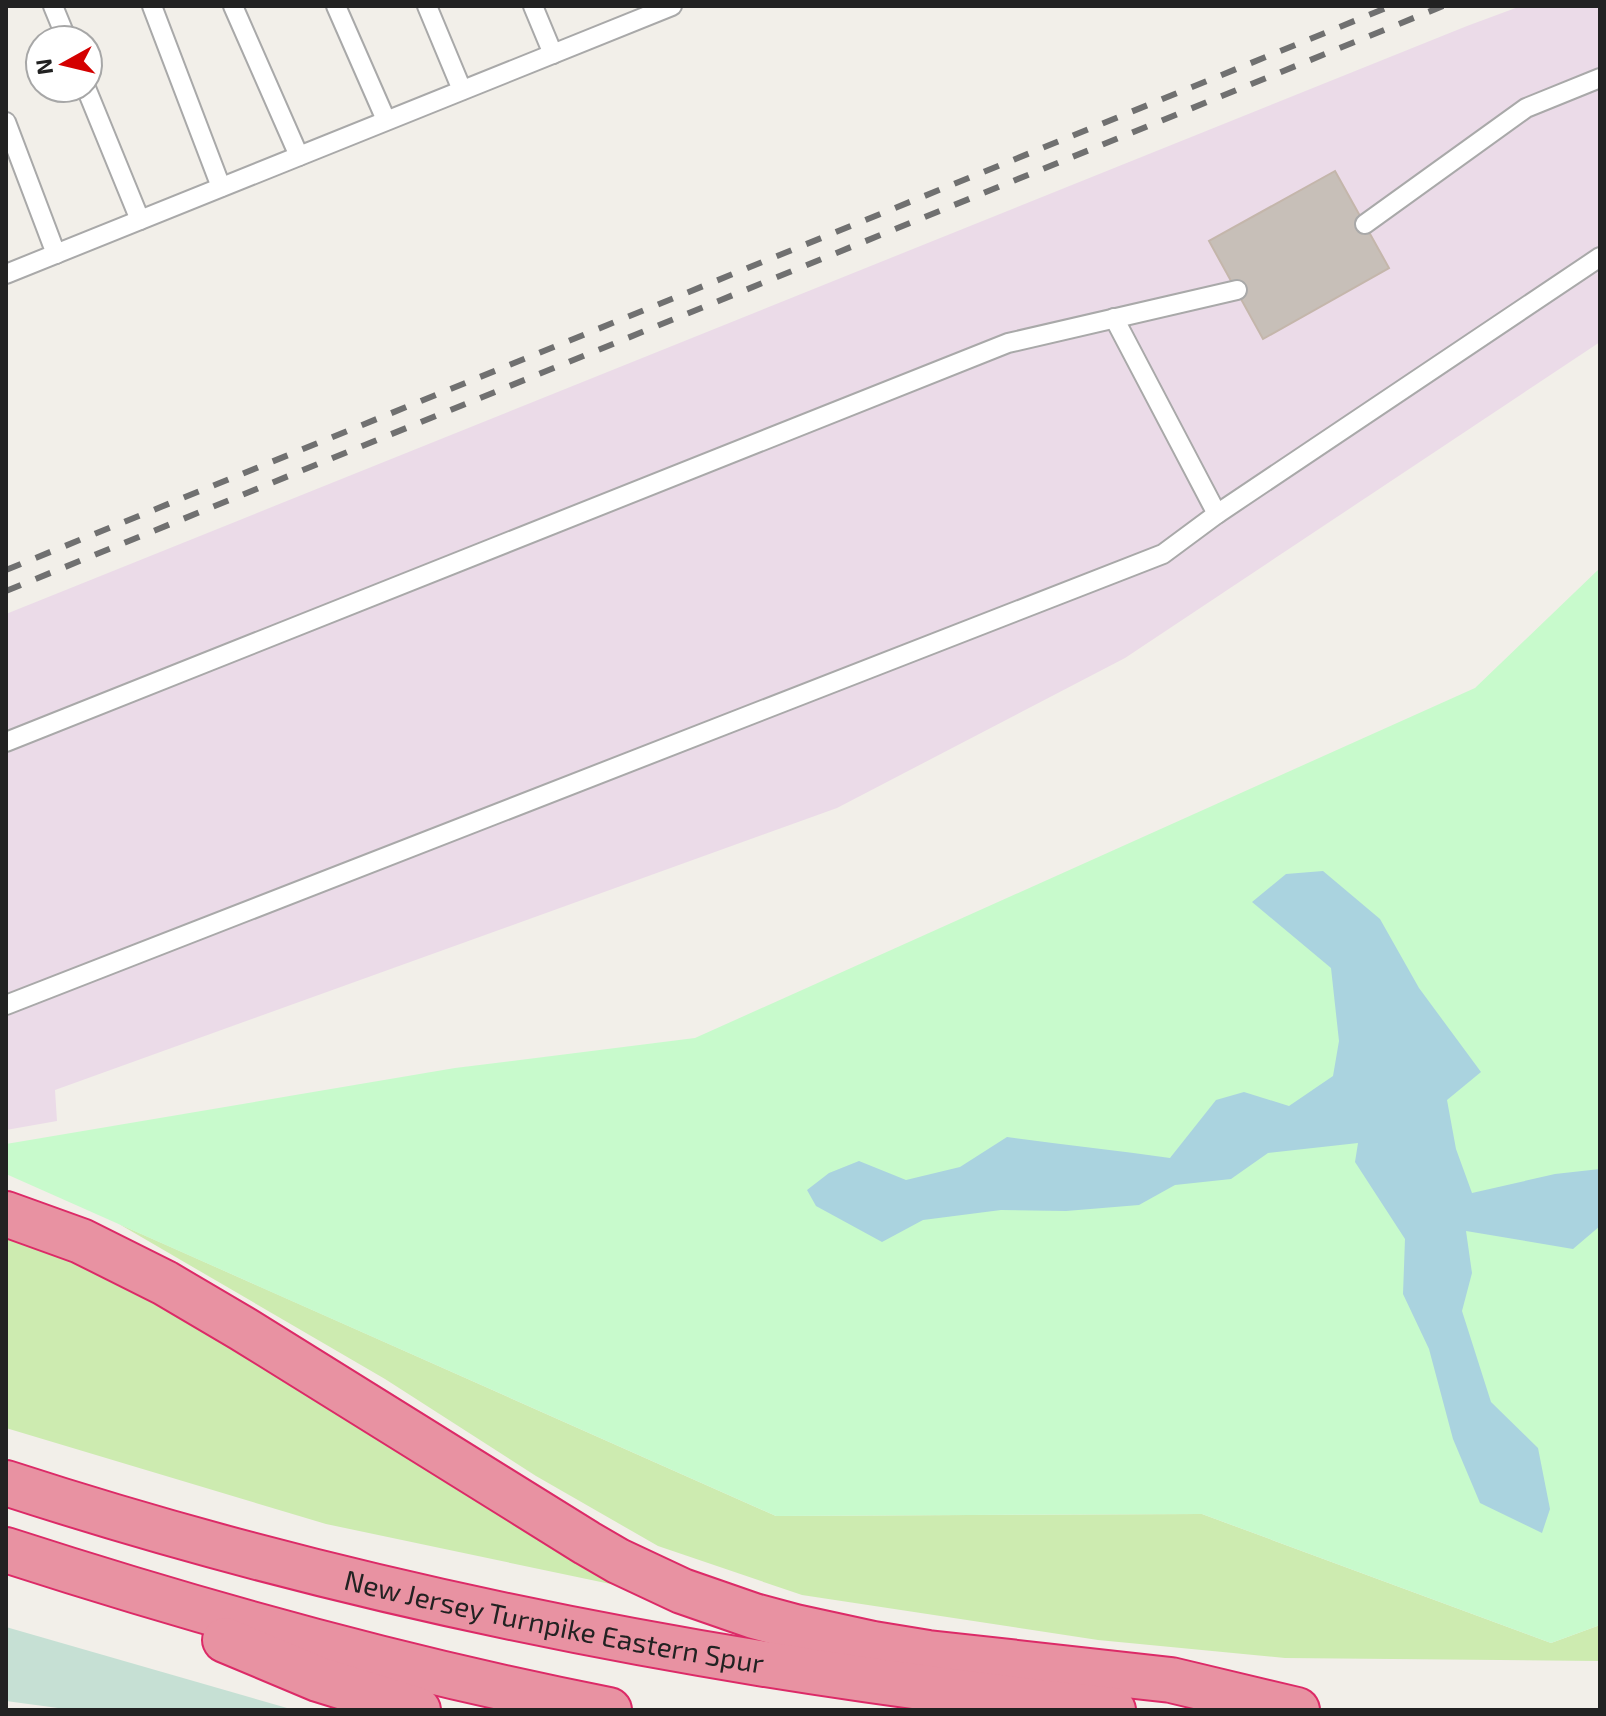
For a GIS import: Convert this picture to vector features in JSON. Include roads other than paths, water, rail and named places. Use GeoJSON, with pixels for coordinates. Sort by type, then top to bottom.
{"type":"FeatureCollection","features":[{"type":"Feature","properties":{"kind":"highway"},"geometry":{"type":"LineString","coordinates":[[6,1214],[81,1241],[165,1283],[587,1543],[682,1591],[781,1623],[873,1644],[1171,1680],[1297,1710]]}},
{"type":"Feature","properties":{"kind":"highway","name":"New Jersey Turnpike Eastern Spur"},"geometry":{"type":"LineString","coordinates":[[6,1483],[233,1550],[377,1587],[554,1625],[861,1679],[1113,1710]]}},
{"type":"Feature","properties":{"kind":"highway"},"geometry":{"type":"LineString","coordinates":[[20,1555],[318,1679],[418,1710]]}},
{"type":"Feature","properties":{"kind":"highway"},"geometry":{"type":"LineString","coordinates":[[20,1555],[298,1636],[480,1682],[609,1710]]}},
{"type":"Feature","properties":{"kind":"lane"},"geometry":{"type":"LineString","coordinates":[[152,6],[221,187]]}},
{"type":"Feature","properties":{"kind":"lane"},"geometry":{"type":"LineString","coordinates":[[233,6],[299,156]]}},
{"type":"Feature","properties":{"kind":"lane"},"geometry":{"type":"LineString","coordinates":[[336,6],[386,120]]}},
{"type":"Feature","properties":{"kind":"lane"},"geometry":{"type":"LineString","coordinates":[[427,6],[462,90]]}},
{"type":"Feature","properties":{"kind":"lane"},"geometry":{"type":"LineString","coordinates":[[533,6],[553,54]]}},
{"type":"Feature","properties":{"kind":"lane"},"geometry":{"type":"LineString","coordinates":[[6,274],[553,54],[632,13],[672,6]]}},
{"type":"Feature","properties":{"kind":"lane"},"geometry":{"type":"LineString","coordinates":[[1365,224],[1526,108],[1600,78]]}},
{"type":"Feature","properties":{"kind":"lane"},"geometry":{"type":"LineString","coordinates":[[93,104],[140,220]]}},
{"type":"Feature","properties":{"kind":"lane"},"geometry":{"type":"LineString","coordinates":[[6,122],[56,254]]}},
{"type":"Feature","properties":{"kind":"lane"},"geometry":{"type":"LineString","coordinates":[[6,1005],[1163,554],[1217,514],[1600,257]]}},
{"type":"Feature","properties":{"kind":"lane"},"geometry":{"type":"LineString","coordinates":[[6,742],[1008,343],[1237,290]]}},
{"type":"Feature","properties":{"kind":"lane"},"geometry":{"type":"LineString","coordinates":[[1114,318],[1217,514]]}},
{"type":"Feature","properties":{"kind":"water"},"geometry":{"type":"Polygon","coordinates":[[[1323,871],[1380,919],[1419,988],[1481,1072],[1447,1100],[1456,1149],[1472,1193],[1555,1174],[1600,1169],[1600,1226],[1573,1249],[1466,1231],[1472,1273],[1462,1311],[1491,1402],[1538,1448],[1550,1509],[1542,1533],[1480,1503],[1453,1439],[1429,1349],[1403,1294],[1405,1239],[1355,1162],[1358,1143],[1268,1153],[1231,1179],[1175,1185],[1139,1205],[1066,1211],[1001,1210],[923,1220],[882,1242],[816,1206],[807,1190],[829,1173],[859,1161],[906,1180],[960,1167],[1007,1137],[1170,1158],[1216,1100],[1244,1092],[1289,1106],[1333,1076],[1339,1041],[1331,968],[1252,902],[1286,874],[1323,871]]]}},
{"type":"Feature","properties":{"kind":"railway"},"geometry":{"type":"LineString","coordinates":[[6,570],[1391,6]]}},
{"type":"Feature","properties":{"kind":"railway"},"geometry":{"type":"LineString","coordinates":[[6,591],[1443,6]]}}]}
